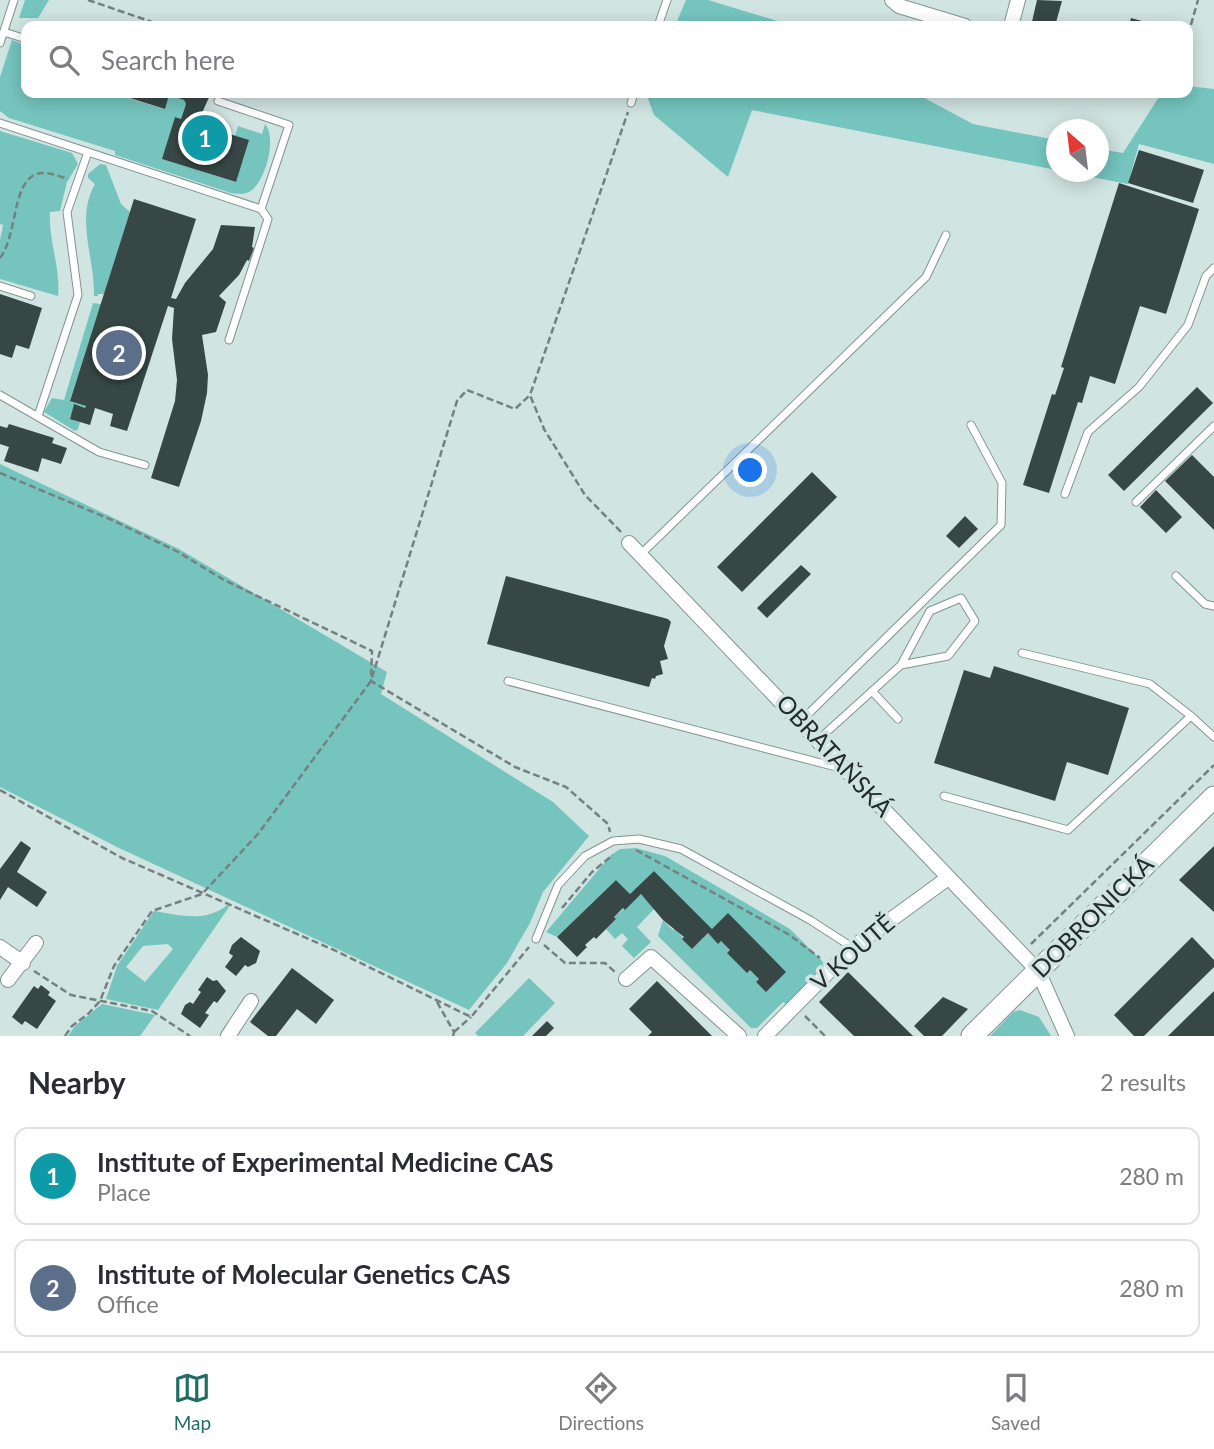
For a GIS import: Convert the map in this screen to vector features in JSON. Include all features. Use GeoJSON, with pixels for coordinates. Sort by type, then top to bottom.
{"type":"FeatureCollection","features":[{"type":"Feature","properties":{"kind":"street"},"geometry":{"type":"LineString","coordinates":[[892,0],[899,6],[948,21]]}},
{"type":"Feature","properties":{"kind":"street"},"geometry":{"type":"LineString","coordinates":[[1012,21],[1018,0]]}},
{"type":"Feature","properties":{"kind":"street","name":"OBRATAŇSKÁ"},"geometry":{"type":"LineString","coordinates":[[629,543],[1038,971]]}},
{"type":"Feature","properties":{"kind":"street","name":"DOBRONICKÁ"},"geometry":{"type":"LineString","coordinates":[[972,1036],[1214,797]]}},
{"type":"Feature","properties":{"kind":"street","name":"V KOUTĚ"},"geometry":{"type":"LineString","coordinates":[[765,1036],[852,948],[948,878]]}},
{"type":"Feature","properties":{"kind":"street"},"geometry":{"type":"LineString","coordinates":[[8,980],[36,943]]}},
{"type":"Feature","properties":{"kind":"street"},"geometry":{"type":"LineString","coordinates":[[0,947],[22,963]]}},
{"type":"Feature","properties":{"kind":"street"},"geometry":{"type":"LineString","coordinates":[[626,979],[651,957],[739,1036]]}},
{"type":"Feature","properties":{"kind":"street"},"geometry":{"type":"LineString","coordinates":[[1038,971],[1067,1036]]}},
{"type":"Feature","properties":{"kind":"street"},"geometry":{"type":"LineString","coordinates":[[229,1036],[251,1001]]}},
{"type":"Feature","properties":{"kind":"lane"},"geometry":{"type":"LineString","coordinates":[[0,43],[14,0]]}},
{"type":"Feature","properties":{"kind":"lane"},"geometry":{"type":"LineString","coordinates":[[660,21],[667,0]]}},
{"type":"Feature","properties":{"kind":"lane"},"geometry":{"type":"LineString","coordinates":[[4,32],[21,37]]}},
{"type":"Feature","properties":{"kind":"lane"},"geometry":{"type":"LineString","coordinates":[[631,103],[632,98]]}},
{"type":"Feature","properties":{"kind":"lane"},"geometry":{"type":"LineString","coordinates":[[218,101],[289,125],[261,209]]}},
{"type":"Feature","properties":{"kind":"lane"},"geometry":{"type":"LineString","coordinates":[[0,124],[261,209],[268,219],[229,340]]}},
{"type":"Feature","properties":{"kind":"lane"},"geometry":{"type":"LineString","coordinates":[[38,416],[78,295],[67,212],[88,152]]}},
{"type":"Feature","properties":{"kind":"lane"},"geometry":{"type":"LineString","coordinates":[[640,555],[926,278],[946,234]]}},
{"type":"Feature","properties":{"kind":"lane"},"geometry":{"type":"LineString","coordinates":[[1065,494],[1087,432],[1139,387],[1188,325],[1206,276],[1214,268]]}},
{"type":"Feature","properties":{"kind":"lane"},"geometry":{"type":"LineString","coordinates":[[0,286],[31,296]]}},
{"type":"Feature","properties":{"kind":"lane"},"geometry":{"type":"LineString","coordinates":[[0,395],[99,452],[145,465]]}},
{"type":"Feature","properties":{"kind":"lane"},"geometry":{"type":"LineString","coordinates":[[801,721],[1001,525],[1002,483],[971,425]]}},
{"type":"Feature","properties":{"kind":"lane"},"geometry":{"type":"LineString","coordinates":[[1136,502],[1214,426]]}},
{"type":"Feature","properties":{"kind":"lane"},"geometry":{"type":"LineString","coordinates":[[1176,576],[1205,604],[1214,606]]}},
{"type":"Feature","properties":{"kind":"lane"},"geometry":{"type":"LineString","coordinates":[[819,740],[901,665],[930,611],[961,598],[975,621],[948,656],[901,665]]}},
{"type":"Feature","properties":{"kind":"lane"},"geometry":{"type":"LineString","coordinates":[[1022,653],[1150,684],[1214,737]]}},
{"type":"Feature","properties":{"kind":"lane"},"geometry":{"type":"LineString","coordinates":[[508,681],[848,770]]}},
{"type":"Feature","properties":{"kind":"lane"},"geometry":{"type":"LineString","coordinates":[[872,691],[898,719]]}},
{"type":"Feature","properties":{"kind":"lane"},"geometry":{"type":"LineString","coordinates":[[944,796],[1068,830],[1191,716]]}},
{"type":"Feature","properties":{"kind":"lane"},"geometry":{"type":"LineString","coordinates":[[536,939],[558,885],[586,856],[613,841],[639,839],[681,849],[810,920],[852,948]]}},
{"type":"Feature","properties":{"kind":"path"},"geometry":{"type":"LineString","coordinates":[[88,0],[149,21]]}},
{"type":"Feature","properties":{"kind":"path"},"geometry":{"type":"LineString","coordinates":[[1192,21],[1198,0]]}},
{"type":"Feature","properties":{"kind":"path"},"geometry":{"type":"LineString","coordinates":[[65,1036],[72,1026],[100,1001],[114,965],[152,911],[202,894],[258,834],[371,681],[457,401],[467,390],[516,410],[530,395],[631,103]]}},
{"type":"Feature","properties":{"kind":"path"},"geometry":{"type":"LineString","coordinates":[[0,258],[12,234],[17,204],[27,182],[40,174],[53,175],[77,183]]}},
{"type":"Feature","properties":{"kind":"path"},"geometry":{"type":"LineString","coordinates":[[530,395],[544,429],[585,495],[614,523],[629,543]]}},
{"type":"Feature","properties":{"kind":"path"},"geometry":{"type":"LineString","coordinates":[[0,473],[112,520],[178,552],[224,580],[372,650],[371,681]]}},
{"type":"Feature","properties":{"kind":"path"},"geometry":{"type":"LineString","coordinates":[[371,681],[515,768],[566,787],[608,824],[617,852]]}},
{"type":"Feature","properties":{"kind":"path"},"geometry":{"type":"LineString","coordinates":[[1021,954],[1214,765]]}},
{"type":"Feature","properties":{"kind":"path"},"geometry":{"type":"LineString","coordinates":[[0,790],[122,858],[334,950],[471,1017]]}},
{"type":"Feature","properties":{"kind":"path"},"geometry":{"type":"LineString","coordinates":[[554,917],[592,872],[617,852],[636,850],[788,934],[824,961]]}},
{"type":"Feature","properties":{"kind":"path"},"geometry":{"type":"LineString","coordinates":[[436,1000],[454,1034],[536,939],[565,963],[605,963],[626,979]]}},
{"type":"Feature","properties":{"kind":"path"},"geometry":{"type":"LineString","coordinates":[[22,963],[71,995],[152,1010],[190,1036]]}},
{"type":"Feature","properties":{"kind":"shaded area"},"geometry":{"type":"Polygon","coordinates":[[[25,0],[49,0],[38,18],[19,18],[25,0]]]}},
{"type":"Feature","properties":{"kind":"shaded area"},"geometry":{"type":"Polygon","coordinates":[[[686,0],[708,0],[777,21],[677,21],[686,0]]]}},
{"type":"Feature","properties":{"kind":"shaded area"},"geometry":{"type":"Polygon","coordinates":[[[12,40],[21,43],[21,98],[128,98],[164,109],[168,98],[184,100],[186,104],[181,119],[175,117],[163,159],[235,182],[248,141],[235,136],[238,126],[262,134],[265,124],[270,148],[262,177],[250,192],[231,193],[115,155],[115,151],[9,118],[0,111],[0,77],[12,40]]]}},
{"type":"Feature","properties":{"kind":"shaded area"},"geometry":{"type":"Polygon","coordinates":[[[1193,87],[1214,89],[1214,164],[1139,144],[1128,184],[1109,180],[1109,151],[1123,153],[1158,98],[1193,98],[1193,87]]]}},
{"type":"Feature","properties":{"kind":"shaded area"},"geometry":{"type":"Polygon","coordinates":[[[648,98],[924,98],[973,124],[1046,138],[1046,168],[752,110],[728,177],[654,115],[648,98]]]}},
{"type":"Feature","properties":{"kind":"shaded area"},"geometry":{"type":"Polygon","coordinates":[[[0,131],[72,153],[78,164],[67,182],[60,211],[50,212],[58,296],[0,279],[0,240],[3,225],[0,224],[0,131]]]}},
{"type":"Feature","properties":{"kind":"shaded area"},"geometry":{"type":"Polygon","coordinates":[[[100,164],[106,165],[121,204],[130,212],[104,294],[94,296],[86,225],[89,197],[95,184],[88,178],[88,174],[100,164]]]}},
{"type":"Feature","properties":{"kind":"shaded area"},"geometry":{"type":"Polygon","coordinates":[[[93,303],[101,304],[70,400],[86,406],[74,405],[70,418],[80,422],[75,431],[44,412],[52,398],[64,400],[93,303]]]}},
{"type":"Feature","properties":{"kind":"shaded area"},"geometry":{"type":"Polygon","coordinates":[[[0,464],[179,549],[387,672],[381,694],[553,802],[589,836],[543,892],[530,923],[507,963],[469,1010],[119,848],[0,787],[0,464]]]}},
{"type":"Feature","properties":{"kind":"shaded area"},"geometry":{"type":"Polygon","coordinates":[[[636,848],[665,856],[790,929],[826,965],[787,1005],[783,1002],[757,1028],[751,1028],[658,936],[663,920],[673,930],[675,928],[692,949],[708,933],[718,943],[721,941],[759,979],[756,982],[766,991],[728,914],[712,929],[654,871],[630,894],[616,880],[557,937],[546,932],[611,855],[620,849],[636,848]]]}},
{"type":"Feature","properties":{"kind":"shaded area"},"geometry":{"type":"Polygon","coordinates":[[[641,894],[655,908],[637,927],[651,942],[634,958],[622,946],[628,939],[622,933],[615,939],[606,929],[616,919],[614,917],[641,894]]]}},
{"type":"Feature","properties":{"kind":"shaded area"},"geometry":{"type":"Polygon","coordinates":[[[227,905],[229,907],[158,1010],[106,999],[117,966],[154,911],[201,916],[219,911],[227,905]],[[168,944],[143,946],[126,967],[145,982],[173,949],[168,944]]]}},
{"type":"Feature","properties":{"kind":"shaded area"},"geometry":{"type":"Polygon","coordinates":[[[529,978],[555,1003],[523,1036],[478,1036],[475,1033],[529,978]]]}},
{"type":"Feature","properties":{"kind":"shaded area"},"geometry":{"type":"Polygon","coordinates":[[[102,1004],[155,1015],[140,1036],[68,1036],[75,1026],[102,1004]]]}},
{"type":"Feature","properties":{"kind":"shaded area"},"geometry":{"type":"Polygon","coordinates":[[[1020,1010],[1039,1017],[1051,1036],[990,1036],[1013,1012],[1020,1010]]]}},
{"type":"Feature","properties":{"kind":"building"},"geometry":{"type":"Polygon","coordinates":[[[1037,0],[1062,1],[1056,21],[1032,21],[1037,0]]]}},
{"type":"Feature","properties":{"kind":"building"},"geometry":{"type":"Polygon","coordinates":[[[130,98],[168,98],[165,109],[130,98]]]}},
{"type":"Feature","properties":{"kind":"building"},"geometry":{"type":"Polygon","coordinates":[[[178,98],[209,98],[197,124],[249,140],[236,182],[162,159],[175,117],[181,119],[186,104],[178,98]]]}},
{"type":"Feature","properties":{"kind":"building"},"geometry":{"type":"Polygon","coordinates":[[[1139,150],[1204,170],[1193,203],[1128,183],[1139,150]]]}},
{"type":"Feature","properties":{"kind":"building"},"geometry":{"type":"Polygon","coordinates":[[[1119,183],[1199,209],[1166,314],[1140,306],[1115,384],[1090,376],[1082,403],[1078,402],[1049,493],[1023,485],[1052,394],[1055,395],[1064,368],[1061,367],[1119,183]]]}},
{"type":"Feature","properties":{"kind":"building"},"geometry":{"type":"Polygon","coordinates":[[[134,199],[196,219],[171,298],[176,299],[185,283],[213,249],[221,225],[255,227],[254,248],[249,261],[247,260],[239,275],[219,296],[226,302],[216,332],[202,335],[208,375],[207,393],[201,421],[179,487],[151,478],[175,401],[177,380],[172,339],[174,308],[168,306],[127,431],[110,426],[113,414],[95,408],[90,425],[70,419],[74,404],[85,408],[86,406],[70,401],[134,199]]]}},
{"type":"Feature","properties":{"kind":"building"},"geometry":{"type":"Polygon","coordinates":[[[0,294],[42,308],[29,349],[16,345],[12,358],[0,354],[0,294]]]}},
{"type":"Feature","properties":{"kind":"building"},"geometry":{"type":"Polygon","coordinates":[[[1197,387],[1213,403],[1124,491],[1108,475],[1197,387]]]}},
{"type":"Feature","properties":{"kind":"building"},"geometry":{"type":"Polygon","coordinates":[[[9,424],[54,438],[52,443],[67,448],[61,464],[42,458],[38,472],[4,461],[9,447],[0,444],[0,426],[7,428],[9,424]]]}},
{"type":"Feature","properties":{"kind":"building"},"geometry":{"type":"Polygon","coordinates":[[[1192,455],[1214,477],[1214,530],[1165,481],[1192,455]]]}},
{"type":"Feature","properties":{"kind":"building"},"geometry":{"type":"Polygon","coordinates":[[[812,472],[837,497],[742,592],[717,567],[812,472]]]}},
{"type":"Feature","properties":{"kind":"building"},"geometry":{"type":"Polygon","coordinates":[[[1156,490],[1182,517],[1166,533],[1140,507],[1156,490]]]}},
{"type":"Feature","properties":{"kind":"building"},"geometry":{"type":"Polygon","coordinates":[[[965,516],[978,529],[959,548],[946,536],[965,516]]]}},
{"type":"Feature","properties":{"kind":"building"},"geometry":{"type":"Polygon","coordinates":[[[801,565],[811,574],[767,618],[757,608],[801,565]]]}},
{"type":"Feature","properties":{"kind":"building"},"geometry":{"type":"Polygon","coordinates":[[[506,576],[668,619],[671,622],[664,646],[668,659],[660,661],[663,674],[652,678],[649,687],[487,644],[506,576]]]}},
{"type":"Feature","properties":{"kind":"building"},"geometry":{"type":"Polygon","coordinates":[[[994,666],[1129,708],[1108,775],[1067,762],[1055,801],[934,763],[964,670],[990,678],[994,666]]]}},
{"type":"Feature","properties":{"kind":"building"},"geometry":{"type":"Polygon","coordinates":[[[21,841],[31,848],[17,872],[47,892],[37,907],[8,887],[0,900],[0,869],[21,841]]]}},
{"type":"Feature","properties":{"kind":"building"},"geometry":{"type":"Polygon","coordinates":[[[1214,846],[1214,912],[1179,880],[1214,846]]]}},
{"type":"Feature","properties":{"kind":"building"},"geometry":{"type":"Polygon","coordinates":[[[654,871],[712,929],[728,913],[786,972],[766,992],[756,982],[759,979],[750,970],[747,973],[727,953],[730,950],[721,941],[718,944],[708,933],[692,949],[682,939],[684,937],[663,920],[641,894],[614,917],[616,919],[596,939],[594,937],[585,945],[587,947],[577,957],[557,937],[616,880],[630,894],[654,871]]]}},
{"type":"Feature","properties":{"kind":"building"},"geometry":{"type":"Polygon","coordinates":[[[241,937],[260,951],[256,963],[248,967],[245,965],[236,976],[225,967],[233,956],[229,953],[232,945],[241,937]]]}},
{"type":"Feature","properties":{"kind":"building"},"geometry":{"type":"Polygon","coordinates":[[[1192,937],[1214,960],[1214,967],[1144,1036],[1134,1036],[1114,1015],[1192,937]]]}},
{"type":"Feature","properties":{"kind":"building"},"geometry":{"type":"Polygon","coordinates":[[[292,968],[334,1000],[316,1024],[297,1009],[276,1036],[268,1036],[250,1022],[292,968]]]}},
{"type":"Feature","properties":{"kind":"building"},"geometry":{"type":"Polygon","coordinates":[[[848,972],[913,1036],[854,1036],[819,1002],[848,972]]]}},
{"type":"Feature","properties":{"kind":"building"},"geometry":{"type":"Polygon","coordinates":[[[207,977],[213,981],[217,980],[226,991],[205,1013],[209,1015],[200,1028],[181,1014],[185,1005],[190,1002],[193,1004],[207,977]]]}},
{"type":"Feature","properties":{"kind":"building"},"geometry":{"type":"Polygon","coordinates":[[[657,981],[712,1036],[648,1036],[652,1032],[629,1009],[657,981]]]}},
{"type":"Feature","properties":{"kind":"building"},"geometry":{"type":"Polygon","coordinates":[[[41,985],[56,1001],[37,1029],[25,1021],[22,1025],[12,1017],[34,986],[38,989],[41,985]]]}},
{"type":"Feature","properties":{"kind":"building"},"geometry":{"type":"Polygon","coordinates":[[[1214,991],[1214,1036],[1168,1036],[1214,991]]]}},
{"type":"Feature","properties":{"kind":"building"},"geometry":{"type":"Polygon","coordinates":[[[943,997],[968,1009],[942,1036],[924,1036],[914,1026],[943,997]]]}},
{"type":"Feature","properties":{"kind":"building"},"geometry":{"type":"Polygon","coordinates":[[[547,1021],[554,1028],[546,1036],[532,1036],[547,1021]]]}},
{"type":"Feature","properties":{"kind":"place","name":"Institute of Experimental Medicine CAS"},"geometry":{"type":"Point","coordinates":[205,138]}},
{"type":"Feature","properties":{"kind":"place","name":"Institute of Molecular Genetics CAS"},"geometry":{"type":"Point","coordinates":[119,353]}}]}
